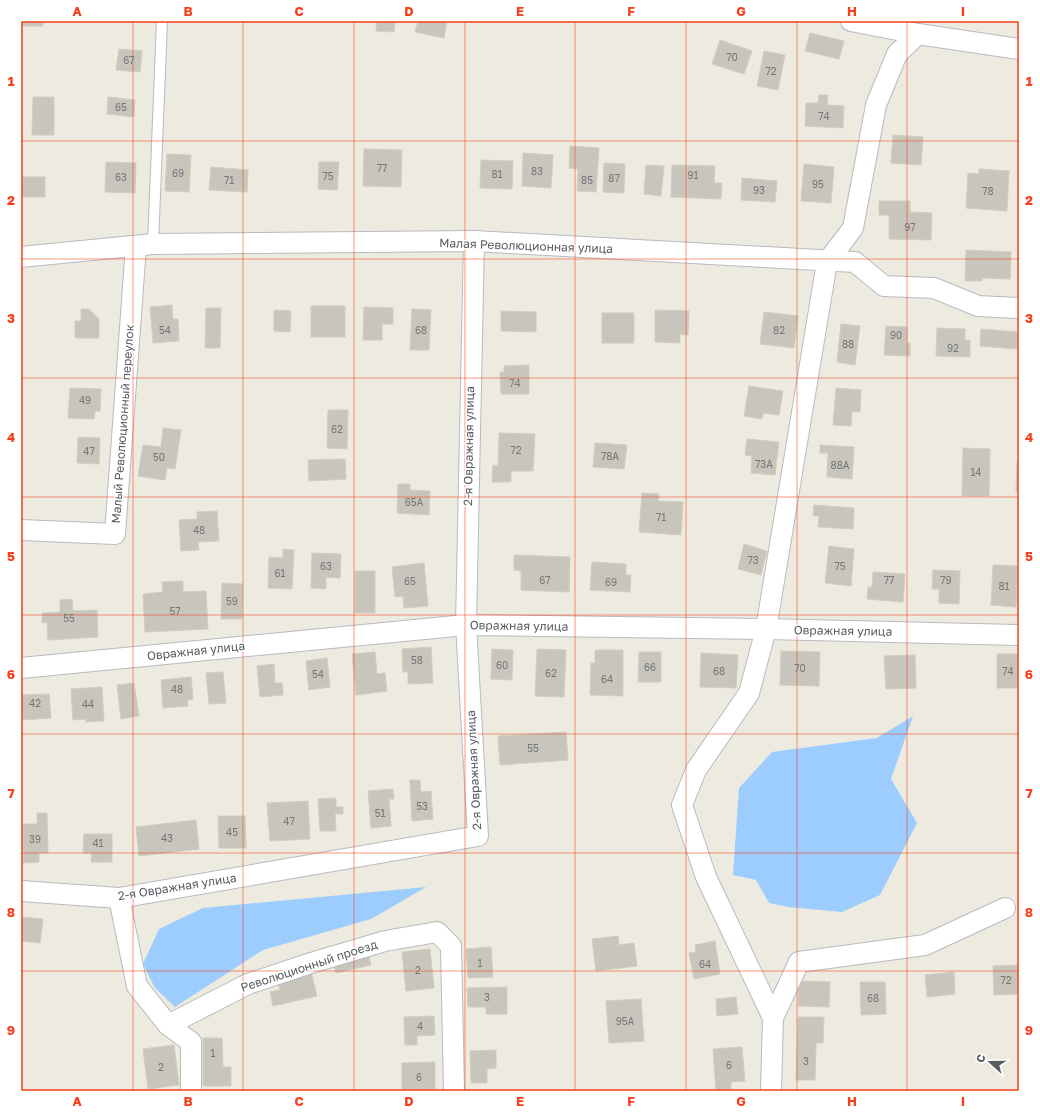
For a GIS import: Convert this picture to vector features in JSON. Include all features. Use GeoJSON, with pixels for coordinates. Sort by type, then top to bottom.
{"type":"FeatureCollection","features":[{"type":"Feature","properties":{"kind":"street"},"geometry":{"type":"LineString","coordinates":[[851,21],[918,34],[1019,49]]}},
{"type":"Feature","properties":{"kind":"street"},"geometry":{"type":"LineString","coordinates":[[773,1018],[706,877],[682,804],[696,770],[749,694],[766,629],[827,262],[853,228],[876,105],[897,54],[918,34]]}},
{"type":"Feature","properties":{"kind":"street","name":"Малая Революционная улица"},"geometry":{"type":"LineString","coordinates":[[21,257],[145,245],[474,242],[827,262],[855,262],[884,286],[934,288],[978,306],[1019,308]]}},
{"type":"Feature","properties":{"kind":"street","name":"2-я Овражная улица"},"geometry":{"type":"LineString","coordinates":[[21,891],[119,898],[478,836],[466,625],[474,242]]}},
{"type":"Feature","properties":{"kind":"street","name":"Малый Революционный переулок"},"geometry":{"type":"LineString","coordinates":[[21,530],[114,534],[145,245]]}},
{"type":"Feature","properties":{"kind":"street","name":"Овражная улица"},"geometry":{"type":"LineString","coordinates":[[21,668],[466,625],[766,629],[1019,635]]}},
{"type":"Feature","properties":{"kind":"street"},"geometry":{"type":"LineString","coordinates":[[119,898],[137,986],[168,1025],[191,1042],[191,1091]]}},
{"type":"Feature","properties":{"kind":"street"},"geometry":{"type":"LineString","coordinates":[[771,1091],[773,1018],[799,962],[925,945],[1005,908]]}},
{"type":"Feature","properties":{"kind":"street","name":"Революционный проезд"},"geometry":{"type":"LineString","coordinates":[[168,1025],[248,984],[385,941],[437,932],[451,946],[454,1091]]}},
{"type":"Feature","properties":{"kind":"lane"},"geometry":{"type":"LineString","coordinates":[[145,245],[162,21]]}},
{"type":"Feature","properties":{"kind":"water"},"geometry":{"type":"Polygon","coordinates":[[[913,716],[891,779],[917,823],[880,895],[842,912],[788,907],[769,903],[756,880],[733,875],[739,788],[772,752],[877,738],[913,716]]]}},
{"type":"Feature","properties":{"kind":"water"},"geometry":{"type":"Polygon","coordinates":[[[426,887],[371,919],[263,950],[175,1007],[155,988],[143,964],[159,929],[203,908],[426,887]]]}},
{"type":"Feature","properties":{"kind":"building"},"geometry":{"type":"Polygon","coordinates":[[[21,21],[43,21],[43,26],[21,26],[21,21]]]}},
{"type":"Feature","properties":{"kind":"building"},"geometry":{"type":"Polygon","coordinates":[[[377,21],[395,21],[394,32],[376,31],[377,21]]]}},
{"type":"Feature","properties":{"kind":"building"},"geometry":{"type":"Polygon","coordinates":[[[418,21],[447,21],[444,38],[415,32],[418,21]]]}},
{"type":"Feature","properties":{"kind":"building"},"geometry":{"type":"Polygon","coordinates":[[[810,33],[844,41],[839,59],[805,51],[810,33]]]}},
{"type":"Feature","properties":{"kind":"building"},"geometry":{"type":"Polygon","coordinates":[[[720,40],[752,51],[744,74],[712,64],[720,40]]]}},
{"type":"Feature","properties":{"kind":"building"},"geometry":{"type":"Polygon","coordinates":[[[119,49],[142,51],[140,72],[116,70],[119,49]]]}},
{"type":"Feature","properties":{"kind":"building"},"geometry":{"type":"Polygon","coordinates":[[[764,51],[785,55],[778,90],[757,86],[764,51]]]}},
{"type":"Feature","properties":{"kind":"building"},"geometry":{"type":"Polygon","coordinates":[[[819,95],[828,95],[827,105],[844,106],[843,128],[805,126],[806,103],[818,103],[819,95]]]}},
{"type":"Feature","properties":{"kind":"building"},"geometry":{"type":"Polygon","coordinates":[[[33,97],[54,97],[54,135],[32,135],[33,97]]]}},
{"type":"Feature","properties":{"kind":"building"},"geometry":{"type":"Polygon","coordinates":[[[108,97],[135,100],[134,117],[107,114],[108,97]]]}},
{"type":"Feature","properties":{"kind":"building"},"geometry":{"type":"Polygon","coordinates":[[[893,135],[923,137],[921,165],[891,163],[893,135]]]}},
{"type":"Feature","properties":{"kind":"building"},"geometry":{"type":"Polygon","coordinates":[[[570,146],[599,148],[596,192],[577,191],[578,169],[569,168],[570,146]]]}},
{"type":"Feature","properties":{"kind":"building"},"geometry":{"type":"Polygon","coordinates":[[[364,149],[402,150],[401,187],[363,186],[364,149]]]}},
{"type":"Feature","properties":{"kind":"building"},"geometry":{"type":"Polygon","coordinates":[[[523,153],[553,155],[551,188],[522,186],[523,153]]]}},
{"type":"Feature","properties":{"kind":"building"},"geometry":{"type":"Polygon","coordinates":[[[167,154],[191,155],[189,192],[165,191],[167,154]]]}},
{"type":"Feature","properties":{"kind":"building"},"geometry":{"type":"Polygon","coordinates":[[[481,160],[513,161],[512,189],[480,188],[481,160]]]}},
{"type":"Feature","properties":{"kind":"building"},"geometry":{"type":"Polygon","coordinates":[[[106,162],[136,163],[135,193],[105,192],[106,162]]]}},
{"type":"Feature","properties":{"kind":"building"},"geometry":{"type":"Polygon","coordinates":[[[319,162],[339,162],[337,190],[318,189],[319,162]]]}},
{"type":"Feature","properties":{"kind":"building"},"geometry":{"type":"Polygon","coordinates":[[[604,163],[625,164],[624,193],[603,192],[604,163]]]}},
{"type":"Feature","properties":{"kind":"building"},"geometry":{"type":"Polygon","coordinates":[[[804,164],[834,167],[831,203],[801,201],[804,164]]]}},
{"type":"Feature","properties":{"kind":"building"},"geometry":{"type":"Polygon","coordinates":[[[646,165],[664,166],[661,196],[644,194],[646,165]]]}},
{"type":"Feature","properties":{"kind":"building"},"geometry":{"type":"Polygon","coordinates":[[[672,165],[715,166],[714,183],[722,183],[721,199],[671,197],[672,165]]]}},
{"type":"Feature","properties":{"kind":"building"},"geometry":{"type":"Polygon","coordinates":[[[211,167],[248,170],[247,192],[209,190],[211,167]]]}},
{"type":"Feature","properties":{"kind":"building"},"geometry":{"type":"Polygon","coordinates":[[[979,169],[1009,171],[1007,211],[966,208],[968,173],[979,174],[979,169]]]}},
{"type":"Feature","properties":{"kind":"building"},"geometry":{"type":"Polygon","coordinates":[[[21,177],[45,177],[45,197],[21,197],[21,177]]]}},
{"type":"Feature","properties":{"kind":"building"},"geometry":{"type":"Polygon","coordinates":[[[742,178],[777,181],[775,202],[741,200],[742,178]]]}},
{"type":"Feature","properties":{"kind":"building"},"geometry":{"type":"Polygon","coordinates":[[[879,201],[910,201],[910,212],[932,213],[931,240],[889,239],[889,215],[879,215],[879,201]]]}},
{"type":"Feature","properties":{"kind":"building"},"geometry":{"type":"Polygon","coordinates":[[[966,250],[1011,252],[1010,279],[982,278],[982,281],[965,281],[966,250]]]}},
{"type":"Feature","properties":{"kind":"building"},"geometry":{"type":"Polygon","coordinates":[[[172,305],[173,319],[178,319],[179,341],[153,343],[150,307],[172,305]]]}},
{"type":"Feature","properties":{"kind":"building"},"geometry":{"type":"Polygon","coordinates":[[[311,306],[345,306],[345,337],[311,337],[311,306]]]}},
{"type":"Feature","properties":{"kind":"building"},"geometry":{"type":"Polygon","coordinates":[[[364,307],[393,308],[393,324],[382,324],[382,340],[363,340],[364,307]]]}},
{"type":"Feature","properties":{"kind":"building"},"geometry":{"type":"Polygon","coordinates":[[[206,308],[221,308],[220,348],[205,348],[206,308]]]}},
{"type":"Feature","properties":{"kind":"building"},"geometry":{"type":"Polygon","coordinates":[[[81,309],[89,309],[99,319],[99,338],[75,338],[75,321],[81,321],[81,309]]]}},
{"type":"Feature","properties":{"kind":"building"},"geometry":{"type":"Polygon","coordinates":[[[412,309],[431,310],[429,350],[410,350],[412,309]]]}},
{"type":"Feature","properties":{"kind":"building"},"geometry":{"type":"Polygon","coordinates":[[[274,310],[291,311],[290,332],[274,331],[274,310]]]}},
{"type":"Feature","properties":{"kind":"building"},"geometry":{"type":"Polygon","coordinates":[[[655,310],[689,311],[688,335],[680,334],[680,343],[655,342],[655,310]]]}},
{"type":"Feature","properties":{"kind":"building"},"geometry":{"type":"Polygon","coordinates":[[[501,311],[536,312],[536,332],[501,331],[501,311]]]}},
{"type":"Feature","properties":{"kind":"building"},"geometry":{"type":"Polygon","coordinates":[[[764,312],[798,316],[794,348],[760,344],[764,312]]]}},
{"type":"Feature","properties":{"kind":"building"},"geometry":{"type":"Polygon","coordinates":[[[602,313],[634,313],[634,343],[602,343],[602,313]]]}},
{"type":"Feature","properties":{"kind":"building"},"geometry":{"type":"Polygon","coordinates":[[[841,324],[860,326],[855,365],[837,362],[841,324]]]}},
{"type":"Feature","properties":{"kind":"building"},"geometry":{"type":"Polygon","coordinates":[[[886,326],[907,327],[907,343],[910,343],[910,356],[884,355],[886,326]]]}},
{"type":"Feature","properties":{"kind":"building"},"geometry":{"type":"Polygon","coordinates":[[[937,328],[965,329],[965,340],[970,340],[970,357],[936,356],[937,328]]]}},
{"type":"Feature","properties":{"kind":"building"},"geometry":{"type":"Polygon","coordinates":[[[981,329],[1018,332],[1017,349],[980,346],[981,329]]]}},
{"type":"Feature","properties":{"kind":"building"},"geometry":{"type":"Polygon","coordinates":[[[529,365],[529,394],[501,394],[500,372],[504,372],[504,366],[529,365]]]}},
{"type":"Feature","properties":{"kind":"building"},"geometry":{"type":"Polygon","coordinates":[[[749,386],[783,391],[779,415],[763,413],[762,419],[744,416],[749,386]]]}},
{"type":"Feature","properties":{"kind":"building"},"geometry":{"type":"Polygon","coordinates":[[[70,388],[101,389],[100,411],[95,411],[94,419],[68,418],[70,388]]]}},
{"type":"Feature","properties":{"kind":"building"},"geometry":{"type":"Polygon","coordinates":[[[836,388],[861,390],[860,412],[852,411],[851,426],[833,425],[836,388]]]}},
{"type":"Feature","properties":{"kind":"building"},"geometry":{"type":"Polygon","coordinates":[[[328,410],[348,410],[347,449],[327,448],[328,410]]]}},
{"type":"Feature","properties":{"kind":"building"},"geometry":{"type":"Polygon","coordinates":[[[163,428],[181,430],[175,469],[167,468],[165,480],[138,476],[143,445],[161,447],[163,428]]]}},
{"type":"Feature","properties":{"kind":"building"},"geometry":{"type":"Polygon","coordinates":[[[499,433],[535,434],[533,471],[511,471],[511,482],[492,482],[493,465],[498,466],[499,433]]]}},
{"type":"Feature","properties":{"kind":"building"},"geometry":{"type":"Polygon","coordinates":[[[78,437],[100,438],[99,464],[77,463],[78,437]]]}},
{"type":"Feature","properties":{"kind":"building"},"geometry":{"type":"Polygon","coordinates":[[[747,439],[779,442],[775,475],[751,473],[752,456],[745,455],[747,439]]]}},
{"type":"Feature","properties":{"kind":"building"},"geometry":{"type":"Polygon","coordinates":[[[595,443],[627,445],[624,469],[593,467],[595,443]]]}},
{"type":"Feature","properties":{"kind":"building"},"geometry":{"type":"Polygon","coordinates":[[[820,445],[854,447],[852,479],[827,477],[828,453],[820,453],[820,445]]]}},
{"type":"Feature","properties":{"kind":"building"},"geometry":{"type":"Polygon","coordinates":[[[963,448],[990,449],[989,496],[962,496],[963,448]]]}},
{"type":"Feature","properties":{"kind":"building"},"geometry":{"type":"Polygon","coordinates":[[[345,459],[346,479],[309,481],[308,460],[345,459]]]}},
{"type":"Feature","properties":{"kind":"building"},"geometry":{"type":"Polygon","coordinates":[[[1017,462],[1019,462],[1019,493],[1016,492],[1017,462]]]}},
{"type":"Feature","properties":{"kind":"building"},"geometry":{"type":"Polygon","coordinates":[[[398,484],[410,484],[410,490],[430,491],[429,515],[397,513],[398,484]]]}},
{"type":"Feature","properties":{"kind":"building"},"geometry":{"type":"Polygon","coordinates":[[[642,493],[659,494],[658,501],[683,502],[681,535],[639,532],[642,493]]]}},
{"type":"Feature","properties":{"kind":"building"},"geometry":{"type":"Polygon","coordinates":[[[814,505],[854,508],[853,529],[818,527],[819,516],[813,516],[814,505]]]}},
{"type":"Feature","properties":{"kind":"building"},"geometry":{"type":"Polygon","coordinates":[[[217,511],[219,541],[198,542],[199,550],[181,551],[179,520],[197,519],[197,512],[217,511]]]}},
{"type":"Feature","properties":{"kind":"building"},"geometry":{"type":"Polygon","coordinates":[[[744,544],[767,551],[761,575],[738,569],[744,544]]]}},
{"type":"Feature","properties":{"kind":"building"},"geometry":{"type":"Polygon","coordinates":[[[829,546],[854,549],[851,586],[825,583],[829,546]]]}},
{"type":"Feature","properties":{"kind":"building"},"geometry":{"type":"Polygon","coordinates":[[[283,549],[294,550],[292,589],[268,588],[269,557],[283,558],[283,549]]]}},
{"type":"Feature","properties":{"kind":"building"},"geometry":{"type":"Polygon","coordinates":[[[312,553],[341,554],[340,578],[326,577],[326,589],[311,588],[312,553]]]}},
{"type":"Feature","properties":{"kind":"building"},"geometry":{"type":"Polygon","coordinates":[[[514,555],[570,557],[569,592],[521,590],[521,571],[514,570],[514,555]]]}},
{"type":"Feature","properties":{"kind":"building"},"geometry":{"type":"Polygon","coordinates":[[[592,562],[626,564],[626,575],[631,575],[630,592],[590,590],[592,562]]]}},
{"type":"Feature","properties":{"kind":"building"},"geometry":{"type":"Polygon","coordinates":[[[424,563],[428,606],[404,608],[403,596],[395,597],[392,567],[424,563]]]}},
{"type":"Feature","properties":{"kind":"building"},"geometry":{"type":"Polygon","coordinates":[[[993,565],[1018,566],[1016,607],[991,605],[993,565]]]}},
{"type":"Feature","properties":{"kind":"building"},"geometry":{"type":"Polygon","coordinates":[[[933,570],[960,571],[959,604],[939,603],[939,589],[932,589],[933,570]]]}},
{"type":"Feature","properties":{"kind":"building"},"geometry":{"type":"Polygon","coordinates":[[[355,571],[375,571],[375,613],[355,613],[355,571]]]}},
{"type":"Feature","properties":{"kind":"building"},"geometry":{"type":"Polygon","coordinates":[[[873,572],[905,574],[903,602],[867,599],[868,587],[872,587],[873,572]]]}},
{"type":"Feature","properties":{"kind":"building"},"geometry":{"type":"Polygon","coordinates":[[[183,581],[183,592],[206,591],[208,629],[145,632],[143,594],[163,592],[162,582],[183,581]]]}},
{"type":"Feature","properties":{"kind":"building"},"geometry":{"type":"Polygon","coordinates":[[[222,583],[243,584],[242,619],[221,619],[222,583]]]}},
{"type":"Feature","properties":{"kind":"building"},"geometry":{"type":"Polygon","coordinates":[[[72,599],[73,611],[97,610],[98,637],[48,640],[47,622],[42,623],[42,613],[60,612],[60,600],[72,599]]]}},
{"type":"Feature","properties":{"kind":"building"},"geometry":{"type":"Polygon","coordinates":[[[431,647],[433,683],[408,684],[408,672],[403,672],[402,649],[431,647]]]}},
{"type":"Feature","properties":{"kind":"building"},"geometry":{"type":"Polygon","coordinates":[[[492,649],[513,650],[512,680],[491,679],[492,649]]]}},
{"type":"Feature","properties":{"kind":"building"},"geometry":{"type":"Polygon","coordinates":[[[537,649],[566,650],[564,697],[535,696],[537,649]]]}},
{"type":"Feature","properties":{"kind":"building"},"geometry":{"type":"Polygon","coordinates":[[[595,650],[623,650],[623,696],[590,695],[591,663],[595,663],[595,650]]]}},
{"type":"Feature","properties":{"kind":"building"},"geometry":{"type":"Polygon","coordinates":[[[781,651],[820,652],[819,686],[780,685],[781,651]]]}},
{"type":"Feature","properties":{"kind":"building"},"geometry":{"type":"Polygon","coordinates":[[[375,652],[377,674],[385,673],[387,691],[356,695],[352,654],[375,652]]]}},
{"type":"Feature","properties":{"kind":"building"},"geometry":{"type":"Polygon","coordinates":[[[639,652],[661,652],[661,682],[638,682],[639,652]]]}},
{"type":"Feature","properties":{"kind":"building"},"geometry":{"type":"Polygon","coordinates":[[[701,653],[738,655],[736,688],[700,687],[701,653]]]}},
{"type":"Feature","properties":{"kind":"building"},"geometry":{"type":"Polygon","coordinates":[[[997,654],[1019,654],[1019,688],[997,688],[997,654]]]}},
{"type":"Feature","properties":{"kind":"building"},"geometry":{"type":"Polygon","coordinates":[[[915,655],[916,688],[886,689],[884,656],[915,655]]]}},
{"type":"Feature","properties":{"kind":"building"},"geometry":{"type":"Polygon","coordinates":[[[327,658],[330,687],[309,690],[306,661],[327,658]]]}},
{"type":"Feature","properties":{"kind":"building"},"geometry":{"type":"Polygon","coordinates":[[[274,664],[275,683],[282,683],[283,695],[260,697],[257,666],[274,664]]]}},
{"type":"Feature","properties":{"kind":"building"},"geometry":{"type":"Polygon","coordinates":[[[223,672],[226,703],[209,704],[206,673],[223,672]]]}},
{"type":"Feature","properties":{"kind":"building"},"geometry":{"type":"Polygon","coordinates":[[[191,677],[193,699],[187,700],[188,706],[163,708],[161,680],[191,677]]]}},
{"type":"Feature","properties":{"kind":"building"},"geometry":{"type":"Polygon","coordinates":[[[134,683],[139,716],[121,719],[117,685],[134,683]]]}},
{"type":"Feature","properties":{"kind":"building"},"geometry":{"type":"Polygon","coordinates":[[[102,687],[104,721],[86,722],[85,719],[73,720],[71,689],[102,687]]]}},
{"type":"Feature","properties":{"kind":"building"},"geometry":{"type":"Polygon","coordinates":[[[49,694],[51,718],[22,720],[21,695],[49,694]]]}},
{"type":"Feature","properties":{"kind":"building"},"geometry":{"type":"Polygon","coordinates":[[[566,732],[568,760],[500,765],[498,736],[566,732]]]}},
{"type":"Feature","properties":{"kind":"building"},"geometry":{"type":"Polygon","coordinates":[[[410,780],[420,780],[421,792],[431,791],[433,819],[412,821],[410,780]]]}},
{"type":"Feature","properties":{"kind":"building"},"geometry":{"type":"Polygon","coordinates":[[[393,789],[394,799],[389,799],[391,826],[371,828],[368,791],[393,789]]]}},
{"type":"Feature","properties":{"kind":"building"},"geometry":{"type":"Polygon","coordinates":[[[336,798],[336,807],[343,807],[343,814],[335,814],[336,831],[320,831],[318,799],[336,798]]]}},
{"type":"Feature","properties":{"kind":"building"},"geometry":{"type":"Polygon","coordinates":[[[308,801],[310,839],[270,841],[267,803],[308,801]]]}},
{"type":"Feature","properties":{"kind":"building"},"geometry":{"type":"Polygon","coordinates":[[[37,813],[47,813],[48,853],[39,853],[39,862],[23,863],[23,824],[37,824],[37,813]]]}},
{"type":"Feature","properties":{"kind":"building"},"geometry":{"type":"Polygon","coordinates":[[[218,816],[245,816],[246,848],[219,848],[218,816]]]}},
{"type":"Feature","properties":{"kind":"building"},"geometry":{"type":"Polygon","coordinates":[[[196,820],[199,849],[139,856],[136,827],[196,820]]]}},
{"type":"Feature","properties":{"kind":"building"},"geometry":{"type":"Polygon","coordinates":[[[84,834],[112,834],[112,862],[91,862],[92,853],[83,853],[84,834]]]}},
{"type":"Feature","properties":{"kind":"building"},"geometry":{"type":"Polygon","coordinates":[[[21,917],[43,919],[40,943],[21,941],[21,917]]]}},
{"type":"Feature","properties":{"kind":"building"},"geometry":{"type":"Polygon","coordinates":[[[618,936],[619,945],[634,943],[637,966],[596,971],[592,939],[618,936]]]}},
{"type":"Feature","properties":{"kind":"building"},"geometry":{"type":"Polygon","coordinates":[[[715,941],[720,974],[694,979],[689,953],[696,952],[695,945],[715,941]]]}},
{"type":"Feature","properties":{"kind":"building"},"geometry":{"type":"Polygon","coordinates":[[[491,947],[493,977],[468,978],[466,949],[491,947]]]}},
{"type":"Feature","properties":{"kind":"building"},"geometry":{"type":"Polygon","coordinates":[[[430,949],[434,988],[406,991],[402,952],[430,949]]]}},
{"type":"Feature","properties":{"kind":"building"},"geometry":{"type":"Polygon","coordinates":[[[368,952],[371,965],[336,973],[333,960],[368,952]]]}},
{"type":"Feature","properties":{"kind":"building"},"geometry":{"type":"Polygon","coordinates":[[[1019,965],[1019,994],[994,995],[993,966],[1019,965]]]}},
{"type":"Feature","properties":{"kind":"building"},"geometry":{"type":"Polygon","coordinates":[[[311,971],[317,996],[273,1006],[270,992],[280,990],[277,978],[311,971]]]}},
{"type":"Feature","properties":{"kind":"building"},"geometry":{"type":"Polygon","coordinates":[[[954,972],[955,994],[927,997],[925,975],[954,972]]]}},
{"type":"Feature","properties":{"kind":"building"},"geometry":{"type":"Polygon","coordinates":[[[799,981],[830,982],[829,1007],[798,1006],[799,981]]]}},
{"type":"Feature","properties":{"kind":"building"},"geometry":{"type":"Polygon","coordinates":[[[860,982],[885,982],[886,1014],[861,1015],[860,982]]]}},
{"type":"Feature","properties":{"kind":"building"},"geometry":{"type":"Polygon","coordinates":[[[507,987],[507,1014],[486,1014],[486,1007],[468,1007],[467,988],[507,987]]]}},
{"type":"Feature","properties":{"kind":"building"},"geometry":{"type":"Polygon","coordinates":[[[736,997],[738,1014],[717,1016],[716,999],[736,997]]]}},
{"type":"Feature","properties":{"kind":"building"},"geometry":{"type":"Polygon","coordinates":[[[641,999],[644,1041],[609,1043],[606,1001],[641,999]]]}},
{"type":"Feature","properties":{"kind":"building"},"geometry":{"type":"Polygon","coordinates":[[[434,1016],[435,1035],[417,1036],[417,1045],[405,1045],[404,1017],[434,1016]]]}},
{"type":"Feature","properties":{"kind":"building"},"geometry":{"type":"Polygon","coordinates":[[[798,1017],[824,1017],[823,1043],[816,1043],[815,1080],[796,1080],[798,1017]]]}},
{"type":"Feature","properties":{"kind":"building"},"geometry":{"type":"Polygon","coordinates":[[[203,1038],[222,1038],[223,1067],[231,1067],[231,1086],[203,1086],[203,1038]]]}},
{"type":"Feature","properties":{"kind":"building"},"geometry":{"type":"Polygon","coordinates":[[[174,1045],[179,1085],[148,1089],[143,1049],[174,1045]]]}},
{"type":"Feature","properties":{"kind":"building"},"geometry":{"type":"Polygon","coordinates":[[[742,1047],[745,1081],[731,1082],[731,1089],[716,1091],[713,1049],[742,1047]]]}},
{"type":"Feature","properties":{"kind":"building"},"geometry":{"type":"Polygon","coordinates":[[[496,1050],[496,1068],[487,1069],[487,1083],[471,1083],[470,1051],[496,1050]]]}},
{"type":"Feature","properties":{"kind":"building"},"geometry":{"type":"Polygon","coordinates":[[[435,1062],[435,1091],[402,1091],[402,1063],[435,1062]]]}}]}
